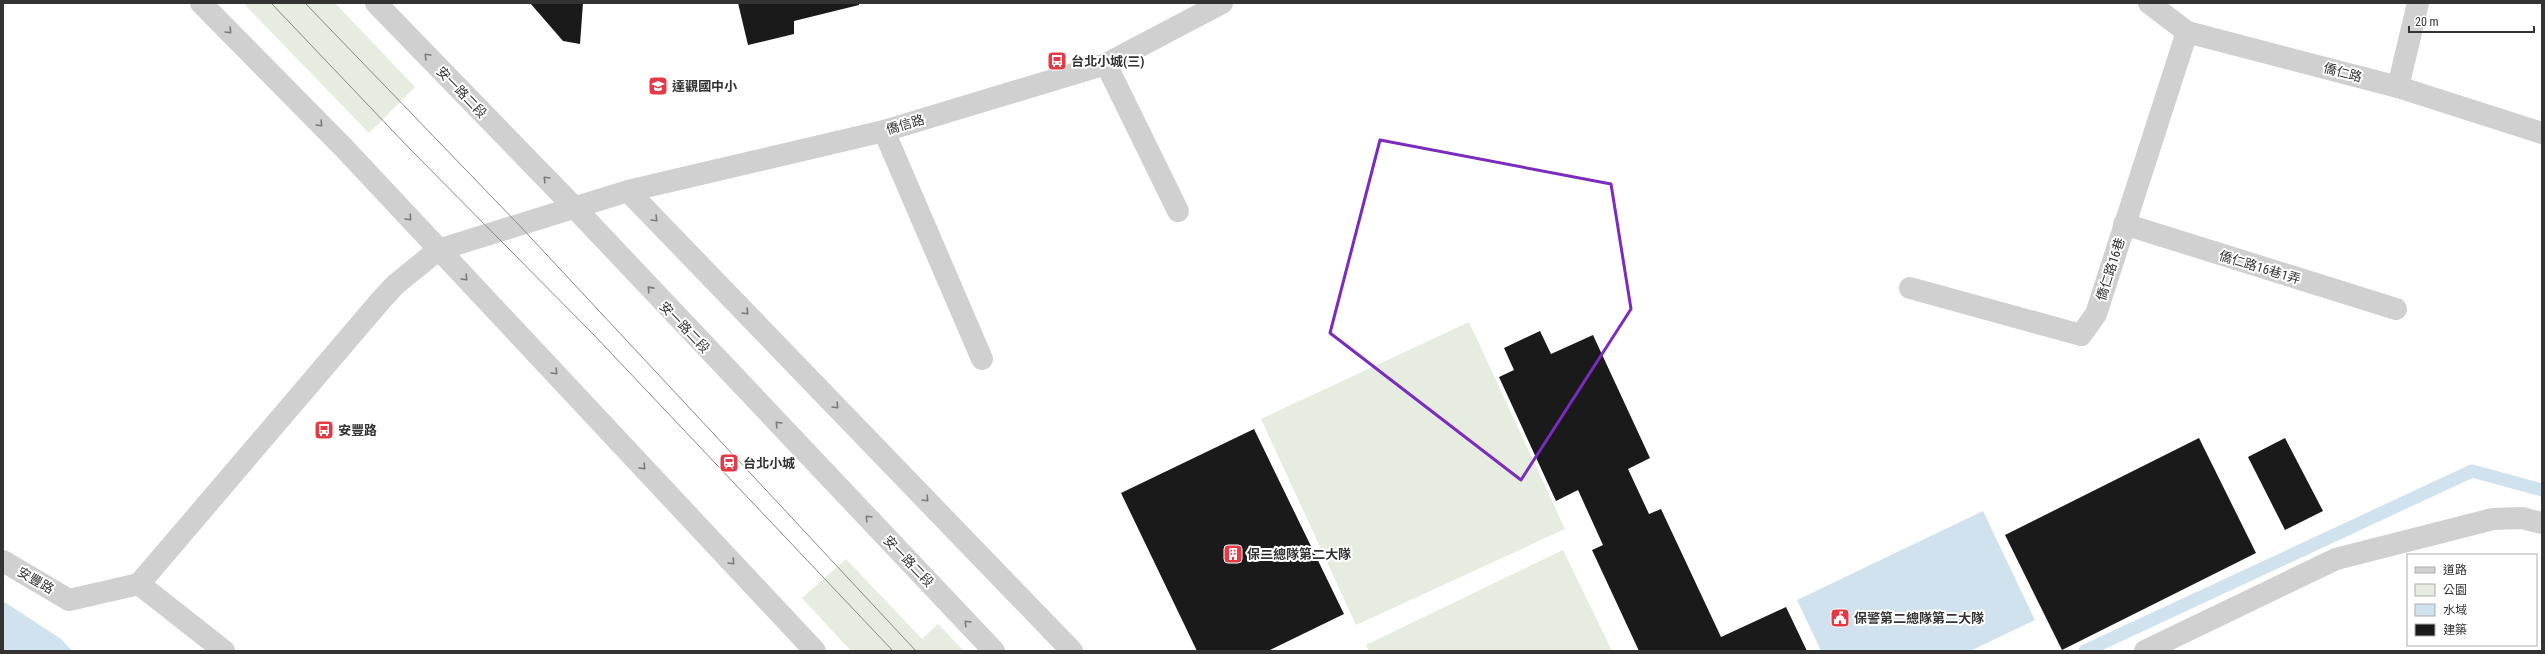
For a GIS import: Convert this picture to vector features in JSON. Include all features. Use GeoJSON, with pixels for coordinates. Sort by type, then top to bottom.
{"type":"FeatureCollection","features":[{"type":"Feature","properties":{"kind":"street"},"geometry":{"type":"LineString","coordinates":[[201,3],[344,148],[438,250],[816,651]]}},
{"type":"Feature","properties":{"kind":"street","name":"安一路二段"},"geometry":{"type":"LineString","coordinates":[[376,3],[574,207],[994,651]]}},
{"type":"Feature","properties":{"kind":"street","name":"僑信路"},"geometry":{"type":"LineString","coordinates":[[438,250],[628,190],[884,131],[1106,64],[1222,3]]}},
{"type":"Feature","properties":{"kind":"street","name":"僑仁路"},"geometry":{"type":"LineString","coordinates":[[2149,3],[2187,32],[2398,87],[2542,133]]}},
{"type":"Feature","properties":{"kind":"street"},"geometry":{"type":"LineString","coordinates":[[2398,87],[2418,3]]}},
{"type":"Feature","properties":{"kind":"street","name":"僑仁路16巷"},"geometry":{"type":"LineString","coordinates":[[1910,288],[2081,335],[2096,314],[2187,32]]}},
{"type":"Feature","properties":{"kind":"street"},"geometry":{"type":"LineString","coordinates":[[1106,64],[1178,212]]}},
{"type":"Feature","properties":{"kind":"street"},"geometry":{"type":"LineString","coordinates":[[884,131],[982,359]]}},
{"type":"Feature","properties":{"kind":"street"},"geometry":{"type":"LineString","coordinates":[[628,190],[1072,651]]}},
{"type":"Feature","properties":{"kind":"street","name":"僑仁路16巷1弄"},"geometry":{"type":"LineString","coordinates":[[2124,224],[2396,309]]}},
{"type":"Feature","properties":{"kind":"street"},"geometry":{"type":"LineString","coordinates":[[224,651],[139,584],[382,299],[396,284],[438,250]]}},
{"type":"Feature","properties":{"kind":"street"},"geometry":{"type":"LineString","coordinates":[[2145,651],[2336,559],[2493,519],[2522,518],[2542,524]]}},
{"type":"Feature","properties":{"kind":"street","name":"安豐路"},"geometry":{"type":"LineString","coordinates":[[3,561],[69,600],[139,584]]}},
{"type":"Feature","properties":{"kind":"highlighted area"},"geometry":{"type":"Polygon","coordinates":[[[1380,140],[1611,184],[1631,309],[1521,480],[1330,333],[1380,140]]]}},
{"type":"Feature","properties":{"kind":"green space"},"geometry":{"type":"Polygon","coordinates":[[[243,3],[335,3],[415,87],[369,133],[243,3]]]}},
{"type":"Feature","properties":{"kind":"green space"},"geometry":{"type":"Polygon","coordinates":[[[1469,322],[1565,529],[1356,625],[1261,419],[1469,322]]]}},
{"type":"Feature","properties":{"kind":"green space"},"geometry":{"type":"Polygon","coordinates":[[[1563,550],[1612,651],[1369,651],[1366,645],[1563,550]]]}},
{"type":"Feature","properties":{"kind":"green space"},"geometry":{"type":"Polygon","coordinates":[[[846,559],[922,639],[938,624],[964,651],[851,651],[802,598],[846,559]]]}},
{"type":"Feature","properties":{"kind":"water"},"geometry":{"type":"Polygon","coordinates":[[[1983,511],[2035,620],[1970,651],[1821,651],[1797,600],[1983,511]]]}},
{"type":"Feature","properties":{"kind":"water"},"geometry":{"type":"Polygon","coordinates":[[[3,601],[61,639],[72,651],[3,651],[3,601]]]}},
{"type":"Feature","properties":{"kind":"building"},"geometry":{"type":"Polygon","coordinates":[[[530,3],[583,3],[580,44],[563,41],[530,3]]]}},
{"type":"Feature","properties":{"kind":"building"},"geometry":{"type":"Polygon","coordinates":[[[738,3],[859,3],[859,5],[794,21],[794,34],[748,45],[738,3]]]}},
{"type":"Feature","properties":{"kind":"building"},"geometry":{"type":"Polygon","coordinates":[[[1540,331],[1551,354],[1593,335],[1650,458],[1628,469],[1649,514],[1661,509],[1721,637],[1786,607],[1807,651],[1639,651],[1592,550],[1603,545],[1578,490],[1556,501],[1499,377],[1514,370],[1504,348],[1540,331]]]}},
{"type":"Feature","properties":{"kind":"building","name":"保二總隊第二大隊"},"geometry":{"type":"Polygon","coordinates":[[[1254,429],[1344,614],[1268,651],[1197,651],[1121,493],[1254,429]]]}},
{"type":"Feature","properties":{"kind":"building"},"geometry":{"type":"Polygon","coordinates":[[[2199,438],[2256,553],[2062,650],[2005,535],[2199,438]]]}},
{"type":"Feature","properties":{"kind":"building"},"geometry":{"type":"Polygon","coordinates":[[[2285,438],[2323,511],[2285,530],[2248,457],[2285,438]]]}},
{"type":"Feature","properties":{"kind":"waterway"},"geometry":{"type":"LineString","coordinates":[[2085,651],[2472,471],[2542,490]]}},
{"type":"Feature","properties":{"kind":"tram line"},"geometry":{"type":"LineString","coordinates":[[271,3],[409,148],[593,334],[893,651]]}},
{"type":"Feature","properties":{"kind":"tram line"},"geometry":{"type":"LineString","coordinates":[[305,3],[519,225],[916,651]]}},
{"type":"Feature","properties":{"kind":"place","name":"台北小城(三)"},"geometry":{"type":"Point","coordinates":[1057,61]}},
{"type":"Feature","properties":{"kind":"place","name":"達觀國中小"},"geometry":{"type":"Point","coordinates":[658,86]}},
{"type":"Feature","properties":{"kind":"place","name":"安豐路"},"geometry":{"type":"Point","coordinates":[324,430]}},
{"type":"Feature","properties":{"kind":"place","name":"台北小城"},"geometry":{"type":"Point","coordinates":[729,463]}},
{"type":"Feature","properties":{"kind":"place","name":"保二總隊第二大隊"},"geometry":{"type":"Point","coordinates":[1233,554]}},
{"type":"Feature","properties":{"kind":"place","name":"保警第二總隊第二大隊"},"geometry":{"type":"Point","coordinates":[1840,618]}}]}
